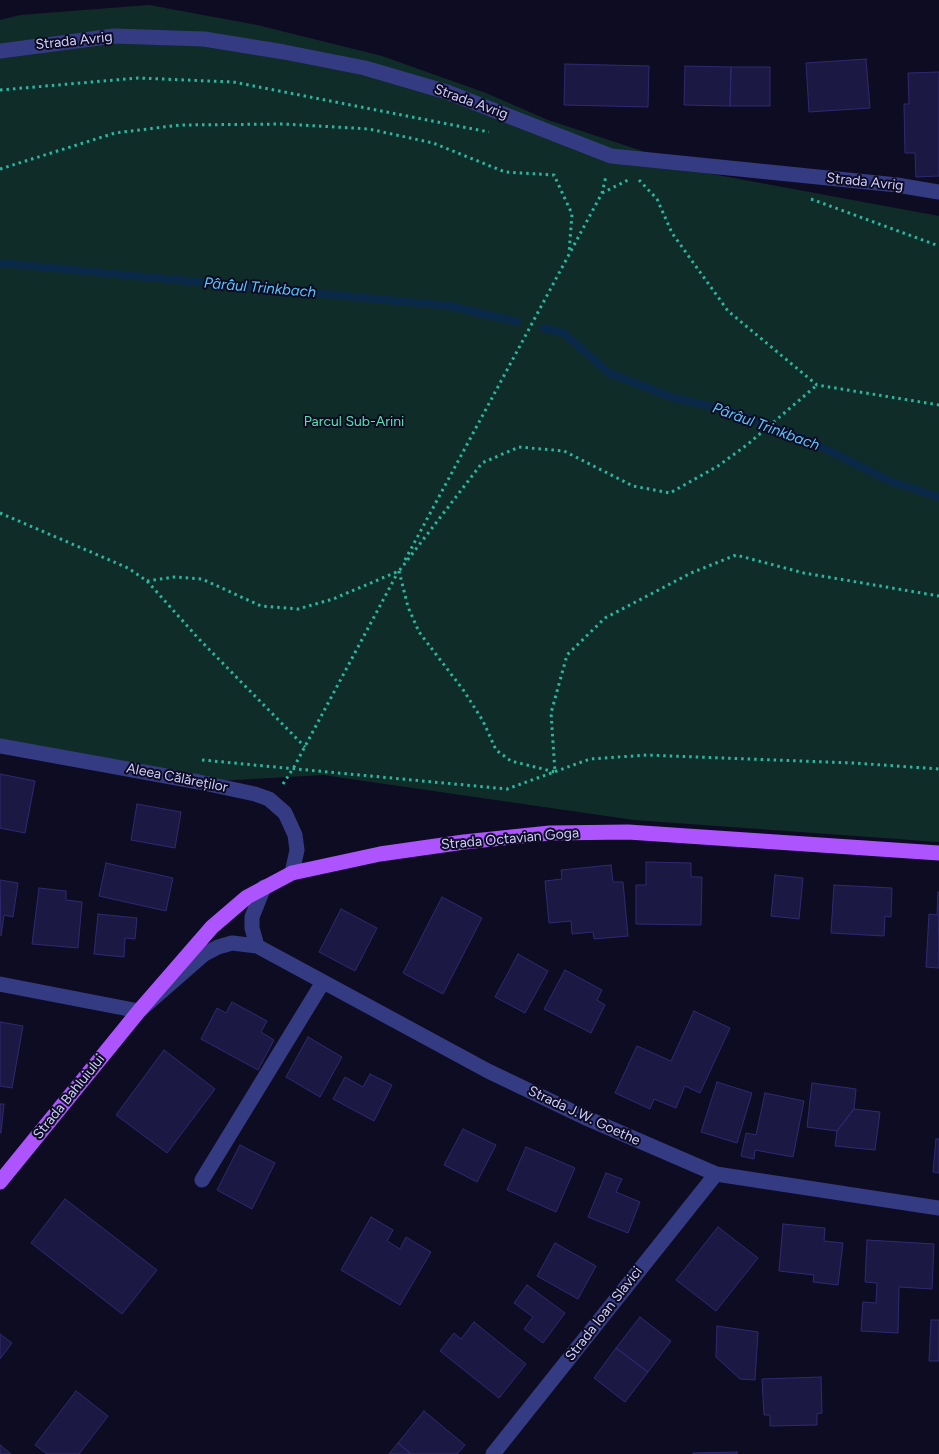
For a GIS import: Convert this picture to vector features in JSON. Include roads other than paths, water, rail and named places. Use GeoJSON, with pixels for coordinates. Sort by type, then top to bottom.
{"type":"FeatureCollection","features":[{"type":"Feature","properties":{"kind":"main road","name":"Strada Octavian Goga"},"geometry":{"type":"LineString","coordinates":[[139,1011],[212,927],[264,886],[292,873],[380,854],[464,842],[550,833],[628,832],[939,853]]}},
{"type":"Feature","properties":{"kind":"main road","name":"Strada Bahluiului"},"geometry":{"type":"LineString","coordinates":[[0,1182],[139,1011]]}},
{"type":"Feature","properties":{"kind":"street","name":"Strada Avrig"},"geometry":{"type":"LineString","coordinates":[[0,50],[114,36],[204,39],[366,68],[447,92],[611,156],[897,185],[939,192]]}},
{"type":"Feature","properties":{"kind":"street","name":"Aleea Călăreților"},"geometry":{"type":"LineString","coordinates":[[0,746],[199,782],[269,799],[286,813],[295,835],[297,850],[292,873]]}},
{"type":"Feature","properties":{"kind":"street"},"geometry":{"type":"LineString","coordinates":[[256,946],[252,928],[252,917],[264,886]]}},
{"type":"Feature","properties":{"kind":"street","name":"Strada J.W. Goethe"},"geometry":{"type":"LineString","coordinates":[[139,1011],[203,955],[218,947],[232,943],[256,946],[488,1071],[584,1117],[716,1174],[939,1208]]}},
{"type":"Feature","properties":{"kind":"street"},"geometry":{"type":"LineString","coordinates":[[202,1180],[323,982]]}},
{"type":"Feature","properties":{"kind":"street"},"geometry":{"type":"LineString","coordinates":[[0,984],[139,1011]]}},
{"type":"Feature","properties":{"kind":"street","name":"Strada Ioan Slavici"},"geometry":{"type":"LineString","coordinates":[[493,1454],[716,1174]]}},
{"type":"Feature","properties":{"kind":"waterway","name":"Pârâul Trinkbach"},"geometry":{"type":"LineString","coordinates":[[0,263],[450,306],[518,322]]}},
{"type":"Feature","properties":{"kind":"waterway","name":"Pârâul Trinkbach"},"geometry":{"type":"LineString","coordinates":[[544,328],[564,333],[609,373],[674,398],[728,410],[810,441],[890,481],[939,497]]}},
{"type":"Feature","properties":{"kind":"park label","name":"Parcul Sub-Arini"},"geometry":{"type":"Point","coordinates":[354,422]}}]}
